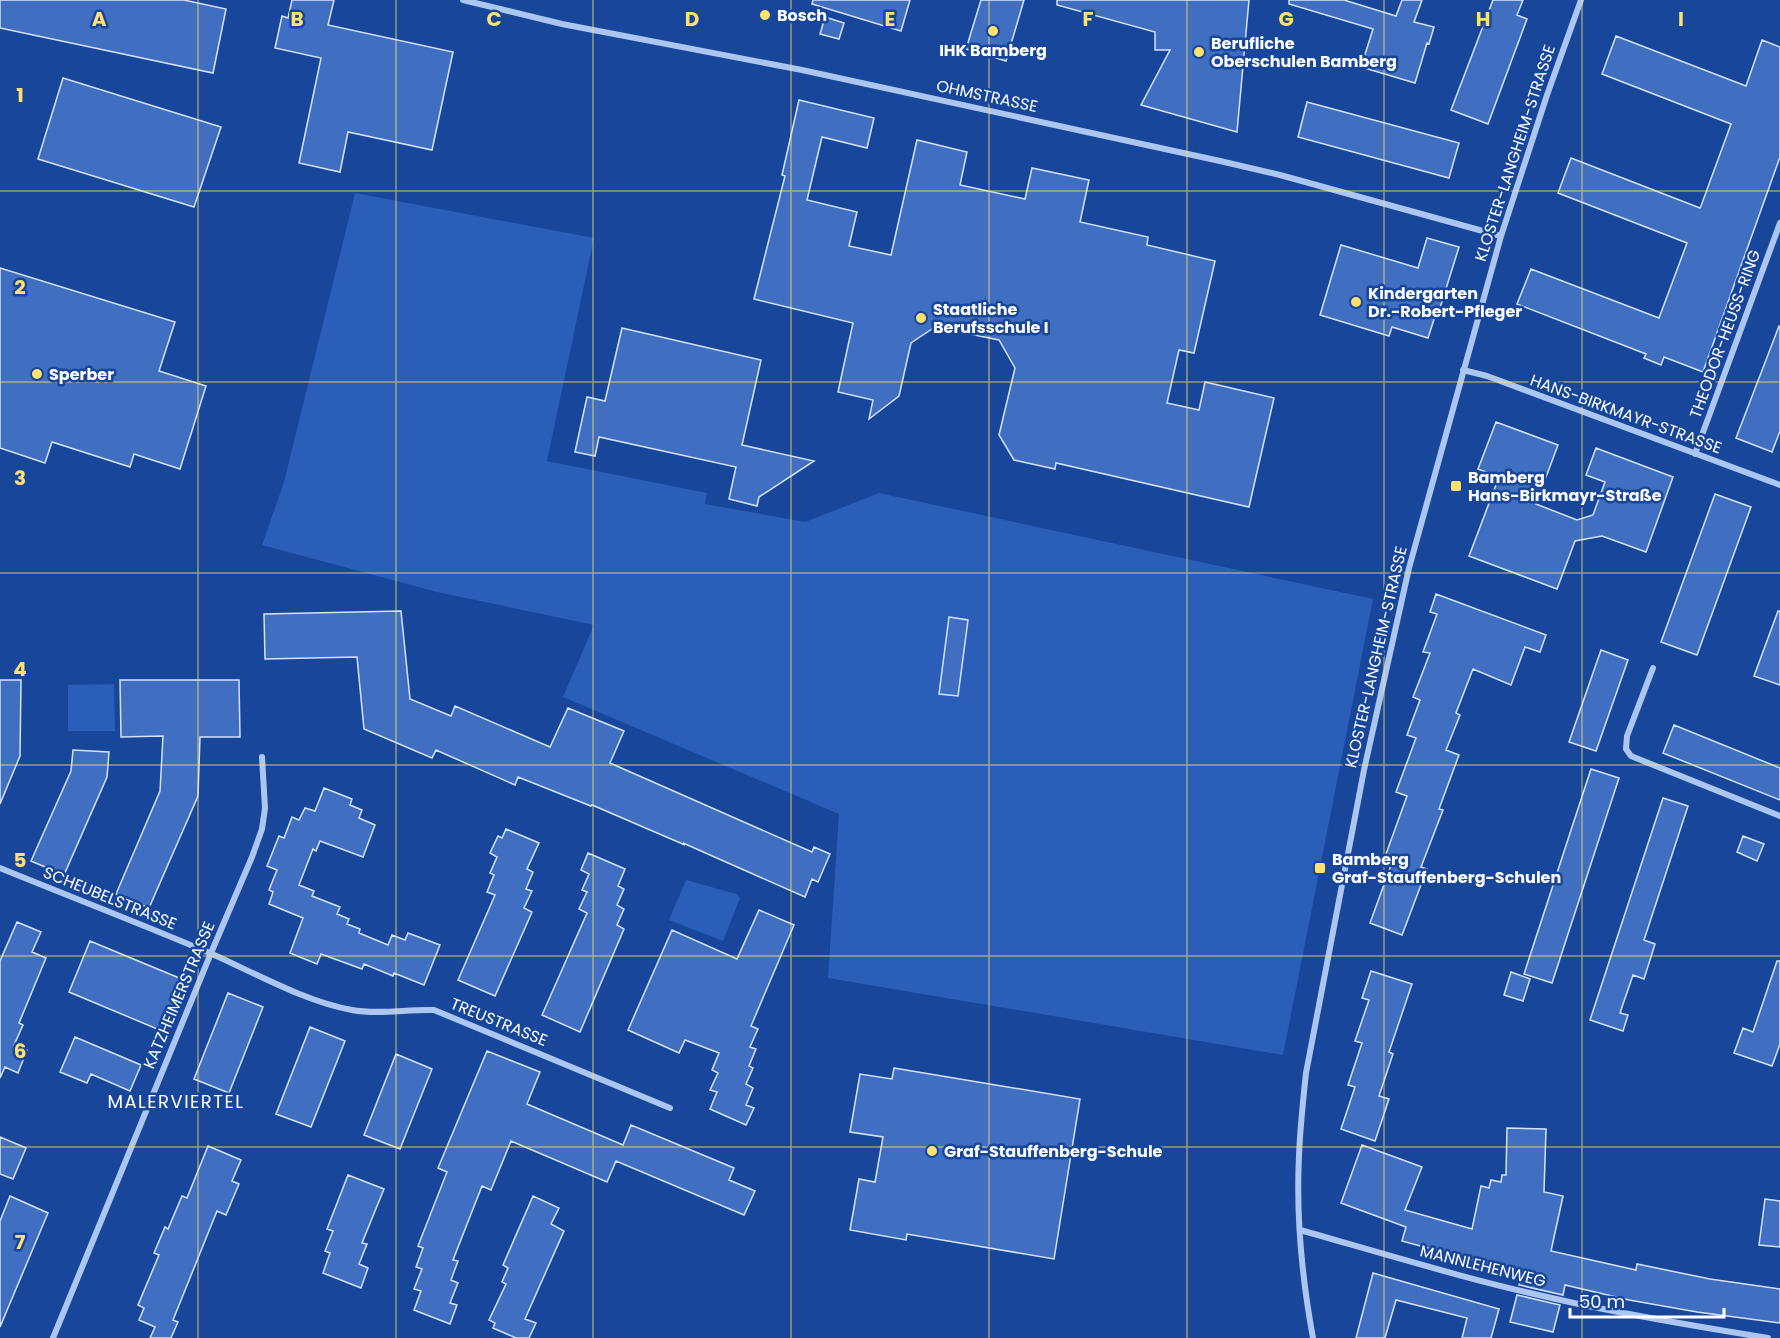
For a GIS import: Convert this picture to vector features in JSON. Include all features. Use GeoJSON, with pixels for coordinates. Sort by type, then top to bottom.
{"type":"FeatureCollection","features":[{"type":"Feature","properties":{"kind":"street","name":"OHMSTRASSE"},"geometry":{"type":"LineString","coordinates":[[464,0],[562,24],[802,70],[1239,165],[1501,236]]}},
{"type":"Feature","properties":{"kind":"street","name":"KLOSTER-LANGHEIM-STRASSE"},"geometry":{"type":"LineString","coordinates":[[1313,1338],[1302,1269],[1300,1230],[1299,1157],[1304,1093],[1364,770],[1399,608],[1463,370],[1501,236],[1581,0]]}},
{"type":"Feature","properties":{"kind":"street","name":"THEODOR-HEUSS-RING"},"geometry":{"type":"LineString","coordinates":[[1695,454],[1780,223]]}},
{"type":"Feature","properties":{"kind":"street","name":"HANS-BIRKMAYR-STRASSE"},"geometry":{"type":"LineString","coordinates":[[1463,370],[1487,376],[1780,485]]}},
{"type":"Feature","properties":{"kind":"street"},"geometry":{"type":"LineString","coordinates":[[1653,668],[1627,736],[1626,748],[1631,756],[1780,816]]}},
{"type":"Feature","properties":{"kind":"street","name":"KATZHEIMERSTRASSE"},"geometry":{"type":"LineString","coordinates":[[53,1338],[252,857],[262,828],[265,808],[262,757]]}},
{"type":"Feature","properties":{"kind":"street","name":"SCHEUBELSTRASSE"},"geometry":{"type":"LineString","coordinates":[[0,868],[211,954]]}},
{"type":"Feature","properties":{"kind":"street","name":"TREUSTRASSE"},"geometry":{"type":"LineString","coordinates":[[211,954],[310,998],[351,1010],[373,1012],[434,1010],[447,1014],[670,1108]]}},
{"type":"Feature","properties":{"kind":"street","name":"MANNLEHENWEG"},"geometry":{"type":"LineString","coordinates":[[1300,1230],[1390,1256],[1565,1301],[1768,1338]]}},
{"type":"Feature","properties":{"kind":"shaded area"},"geometry":{"type":"Polygon","coordinates":[[[355,193],[594,238],[547,461],[707,493],[705,504],[805,522],[879,493],[1373,599],[1283,1055],[828,978],[839,814],[563,697],[594,625],[437,592],[262,545],[284,482],[355,193]]]}},
{"type":"Feature","properties":{"kind":"shaded area"},"geometry":{"type":"Polygon","coordinates":[[[114,684],[115,731],[68,731],[68,685],[114,684]]]}},
{"type":"Feature","properties":{"kind":"shaded area"},"geometry":{"type":"Polygon","coordinates":[[[686,880],[736,894],[740,898],[723,941],[669,920],[686,880]]]}},
{"type":"Feature","properties":{"kind":"building"},"geometry":{"type":"Polygon","coordinates":[[[0,0],[184,0],[226,9],[213,73],[0,28],[0,0]]]}},
{"type":"Feature","properties":{"kind":"building"},"geometry":{"type":"Polygon","coordinates":[[[292,0],[334,0],[328,25],[453,52],[432,150],[348,132],[340,172],[299,163],[321,58],[275,48],[282,16],[288,18],[292,0]]]}},
{"type":"Feature","properties":{"kind":"building"},"geometry":{"type":"Polygon","coordinates":[[[813,0],[910,0],[901,31],[812,4],[813,0]]]}},
{"type":"Feature","properties":{"kind":"building","name":"IHK Bamberg"},"geometry":{"type":"Polygon","coordinates":[[[981,0],[1024,0],[1006,61],[966,49],[981,0]]]}},
{"type":"Feature","properties":{"kind":"building"},"geometry":{"type":"Polygon","coordinates":[[[1057,0],[1249,0],[1237,132],[1141,105],[1170,50],[1155,50],[1155,32],[1057,5],[1057,0]]]}},
{"type":"Feature","properties":{"kind":"building"},"geometry":{"type":"Polygon","coordinates":[[[1289,0],[1344,0],[1396,16],[1402,0],[1422,0],[1414,22],[1434,27],[1415,83],[1361,67],[1373,29],[1289,4],[1289,0]]]}},
{"type":"Feature","properties":{"kind":"building"},"geometry":{"type":"Polygon","coordinates":[[[1493,0],[1523,0],[1517,15],[1527,19],[1488,124],[1451,110],[1493,0]]]}},
{"type":"Feature","properties":{"kind":"building"},"geometry":{"type":"Polygon","coordinates":[[[825,17],[844,23],[839,39],[820,34],[825,17]]]}},
{"type":"Feature","properties":{"kind":"building"},"geometry":{"type":"Polygon","coordinates":[[[1616,36],[1746,86],[1762,40],[1780,47],[1780,157],[1703,372],[1664,357],[1661,365],[1644,358],[1646,354],[1517,304],[1531,269],[1659,318],[1687,243],[1558,193],[1571,158],[1700,208],[1701,206],[1731,124],[1602,74],[1616,36]]]}},
{"type":"Feature","properties":{"kind":"building"},"geometry":{"type":"Polygon","coordinates":[[[63,78],[221,127],[194,207],[38,159],[63,78]]]}},
{"type":"Feature","properties":{"kind":"building"},"geometry":{"type":"Polygon","coordinates":[[[799,100],[874,118],[867,148],[822,137],[807,200],[857,212],[849,246],[891,255],[917,140],[967,152],[960,185],[1025,199],[1032,168],[1089,180],[1080,222],[1148,237],[1147,245],[1215,261],[1194,353],[1179,350],[1167,403],[1199,410],[1205,382],[1274,398],[1249,507],[1056,463],[1055,469],[1014,460],[999,435],[1015,368],[999,340],[935,327],[911,343],[899,396],[869,419],[873,400],[838,392],[853,323],[754,299],[785,176],[782,175],[799,100]]]}},
{"type":"Feature","properties":{"kind":"building"},"geometry":{"type":"Polygon","coordinates":[[[1307,102],[1459,143],[1449,178],[1298,137],[1307,102]]]}},
{"type":"Feature","properties":{"kind":"building"},"geometry":{"type":"Polygon","coordinates":[[[1427,238],[1459,247],[1428,338],[1392,327],[1389,336],[1320,315],[1341,245],[1418,268],[1427,238]]]}},
{"type":"Feature","properties":{"kind":"building"},"geometry":{"type":"Polygon","coordinates":[[[0,268],[175,322],[159,371],[206,386],[180,469],[134,454],[130,467],[52,442],[45,463],[0,448],[0,268]]]}},
{"type":"Feature","properties":{"kind":"building"},"geometry":{"type":"Polygon","coordinates":[[[1779,326],[1780,431],[1772,452],[1736,438],[1779,326]]]}},
{"type":"Feature","properties":{"kind":"building"},"geometry":{"type":"Polygon","coordinates":[[[622,328],[761,360],[742,445],[814,461],[759,497],[757,506],[729,499],[736,467],[599,437],[595,456],[575,452],[587,397],[605,401],[622,328]]]}},
{"type":"Feature","properties":{"kind":"building"},"geometry":{"type":"Polygon","coordinates":[[[1496,422],[1558,445],[1536,504],[1577,520],[1593,515],[1605,482],[1586,475],[1596,448],[1673,477],[1646,552],[1602,536],[1575,541],[1557,589],[1469,556],[1499,477],[1478,469],[1496,422]]]}},
{"type":"Feature","properties":{"kind":"building"},"geometry":{"type":"Polygon","coordinates":[[[1715,494],[1751,507],[1697,655],[1661,642],[1715,494]]]}},
{"type":"Feature","properties":{"kind":"building"},"geometry":{"type":"Polygon","coordinates":[[[1436,594],[1546,635],[1540,652],[1525,647],[1511,685],[1473,669],[1456,713],[1460,715],[1446,750],[1459,755],[1439,809],[1443,810],[1421,867],[1427,869],[1402,935],[1370,923],[1394,857],[1386,854],[1407,796],[1396,792],[1416,738],[1407,735],[1420,700],[1413,697],[1430,653],[1423,652],[1437,614],[1430,612],[1436,594]]]}},
{"type":"Feature","properties":{"kind":"building"},"geometry":{"type":"Polygon","coordinates":[[[401,611],[410,699],[451,716],[455,706],[550,747],[568,708],[624,731],[610,763],[812,852],[814,847],[830,854],[818,882],[812,879],[805,897],[592,805],[518,777],[515,785],[436,750],[432,758],[364,729],[357,657],[265,659],[264,614],[401,611]]]}},
{"type":"Feature","properties":{"kind":"building"},"geometry":{"type":"Polygon","coordinates":[[[1778,611],[1780,611],[1780,685],[1754,676],[1778,611]]]}},
{"type":"Feature","properties":{"kind":"building"},"geometry":{"type":"Polygon","coordinates":[[[949,617],[968,620],[958,696],[939,694],[949,617]]]}},
{"type":"Feature","properties":{"kind":"building"},"geometry":{"type":"Polygon","coordinates":[[[1601,650],[1628,660],[1596,751],[1569,742],[1601,650]]]}},
{"type":"Feature","properties":{"kind":"building"},"geometry":{"type":"Polygon","coordinates":[[[0,680],[21,680],[20,756],[0,804],[0,680]]]}},
{"type":"Feature","properties":{"kind":"building"},"geometry":{"type":"Polygon","coordinates":[[[120,680],[239,680],[240,737],[200,737],[198,796],[149,908],[116,894],[160,791],[163,736],[121,737],[120,680]]]}},
{"type":"Feature","properties":{"kind":"building"},"geometry":{"type":"Polygon","coordinates":[[[1674,725],[1780,768],[1780,800],[1663,753],[1674,725]]]}},
{"type":"Feature","properties":{"kind":"building"},"geometry":{"type":"Polygon","coordinates":[[[73,750],[109,752],[107,777],[64,875],[31,861],[71,771],[73,750]]]}},
{"type":"Feature","properties":{"kind":"building"},"geometry":{"type":"Polygon","coordinates":[[[1591,769],[1619,778],[1552,983],[1524,974],[1591,769]]]}},
{"type":"Feature","properties":{"kind":"building"},"geometry":{"type":"Polygon","coordinates":[[[324,788],[352,799],[350,805],[362,810],[359,818],[375,825],[363,857],[320,841],[316,851],[313,849],[299,885],[314,891],[312,896],[340,907],[337,914],[349,919],[347,924],[360,929],[359,933],[388,945],[392,935],[405,940],[408,933],[440,945],[424,985],[364,964],[362,969],[321,954],[317,964],[290,953],[303,918],[269,904],[273,892],[269,890],[277,870],[267,866],[279,836],[284,838],[292,817],[299,820],[305,808],[315,811],[324,788]]]}},
{"type":"Feature","properties":{"kind":"building"},"geometry":{"type":"Polygon","coordinates":[[[1663,798],[1688,806],[1644,940],[1655,944],[1644,979],[1633,975],[1620,1013],[1628,1015],[1623,1031],[1590,1020],[1663,798]]]}},
{"type":"Feature","properties":{"kind":"building"},"geometry":{"type":"Polygon","coordinates":[[[506,829],[539,843],[527,869],[533,872],[526,889],[532,891],[524,908],[532,912],[495,996],[458,980],[495,895],[487,892],[494,875],[490,873],[497,857],[490,853],[498,836],[502,838],[506,829]]]}},
{"type":"Feature","properties":{"kind":"building"},"geometry":{"type":"Polygon","coordinates":[[[1743,836],[1764,844],[1757,861],[1737,852],[1743,836]]]}},
{"type":"Feature","properties":{"kind":"building"},"geometry":{"type":"Polygon","coordinates":[[[588,853],[625,869],[618,886],[624,889],[617,905],[624,909],[617,925],[624,929],[580,1032],[542,1015],[587,913],[579,909],[587,892],[582,890],[589,874],[581,870],[588,853]]]}},
{"type":"Feature","properties":{"kind":"building"},"geometry":{"type":"Polygon","coordinates":[[[759,910],[794,925],[751,1026],[758,1029],[750,1047],[756,1049],[749,1066],[753,1068],[746,1084],[753,1088],[746,1105],[754,1108],[746,1125],[710,1109],[717,1092],[710,1090],[718,1073],[712,1070],[719,1053],[685,1040],[679,1053],[628,1030],[672,930],[737,959],[759,910]]]}},
{"type":"Feature","properties":{"kind":"building"},"geometry":{"type":"Polygon","coordinates":[[[17,922],[41,932],[32,952],[46,958],[19,1023],[23,1025],[14,1045],[27,1050],[18,1073],[5,1067],[0,1078],[0,961],[17,922]]]}},
{"type":"Feature","properties":{"kind":"building"},"geometry":{"type":"Polygon","coordinates":[[[90,941],[184,980],[162,1031],[69,992],[90,941]]]}},
{"type":"Feature","properties":{"kind":"building"},"geometry":{"type":"Polygon","coordinates":[[[1777,961],[1780,961],[1780,1044],[1772,1066],[1734,1053],[1743,1028],[1753,1032],[1777,961]]]}},
{"type":"Feature","properties":{"kind":"building"},"geometry":{"type":"Polygon","coordinates":[[[1371,971],[1412,984],[1389,1052],[1393,1054],[1379,1096],[1389,1099],[1375,1141],[1341,1129],[1355,1087],[1348,1085],[1362,1043],[1355,1041],[1369,1000],[1362,998],[1371,971]]]}},
{"type":"Feature","properties":{"kind":"building"},"geometry":{"type":"Polygon","coordinates":[[[1511,972],[1530,979],[1523,1001],[1504,995],[1511,972]]]}},
{"type":"Feature","properties":{"kind":"building"},"geometry":{"type":"Polygon","coordinates":[[[228,993],[263,1007],[229,1093],[194,1079],[228,993]]]}},
{"type":"Feature","properties":{"kind":"building"},"geometry":{"type":"Polygon","coordinates":[[[310,1027],[345,1041],[311,1127],[276,1114],[310,1027]]]}},
{"type":"Feature","properties":{"kind":"building"},"geometry":{"type":"Polygon","coordinates":[[[75,1037],[141,1065],[130,1091],[91,1074],[87,1083],[60,1072],[75,1037]]]}},
{"type":"Feature","properties":{"kind":"building"},"geometry":{"type":"Polygon","coordinates":[[[487,1051],[540,1072],[527,1104],[623,1145],[631,1125],[734,1168],[729,1180],[755,1191],[744,1215],[616,1161],[607,1182],[511,1141],[491,1190],[482,1186],[453,1260],[458,1261],[451,1280],[458,1283],[450,1303],[457,1305],[450,1324],[414,1310],[421,1291],[414,1289],[422,1269],[416,1267],[423,1248],[418,1246],[447,1172],[438,1168],[487,1051]]]}},
{"type":"Feature","properties":{"kind":"building"},"geometry":{"type":"Polygon","coordinates":[[[396,1054],[432,1069],[400,1149],[364,1135],[396,1054]]]}},
{"type":"Feature","properties":{"kind":"building"},"geometry":{"type":"Polygon","coordinates":[[[894,1068],[1080,1099],[1054,1259],[907,1234],[906,1240],[850,1230],[859,1179],[875,1182],[883,1137],[850,1132],[860,1074],[892,1079],[894,1068]]]}},
{"type":"Feature","properties":{"kind":"building"},"geometry":{"type":"Polygon","coordinates":[[[1507,1128],[1546,1129],[1544,1192],[1563,1196],[1551,1251],[1636,1270],[1637,1264],[1710,1279],[1780,1289],[1780,1323],[1629,1300],[1565,1285],[1563,1295],[1519,1285],[1522,1274],[1402,1241],[1406,1227],[1341,1203],[1362,1145],[1422,1167],[1405,1210],[1472,1229],[1481,1186],[1489,1188],[1491,1180],[1501,1182],[1502,1175],[1506,1175],[1507,1128]]]}},
{"type":"Feature","properties":{"kind":"building"},"geometry":{"type":"Polygon","coordinates":[[[0,1137],[26,1148],[13,1179],[0,1174],[0,1137]]]}},
{"type":"Feature","properties":{"kind":"building"},"geometry":{"type":"Polygon","coordinates":[[[208,1146],[241,1160],[232,1181],[239,1184],[226,1215],[217,1211],[173,1320],[178,1322],[171,1338],[150,1338],[155,1327],[139,1320],[144,1308],[138,1305],[159,1255],[154,1253],[165,1227],[168,1229],[182,1196],[187,1198],[208,1146]]]}},
{"type":"Feature","properties":{"kind":"building"},"geometry":{"type":"Polygon","coordinates":[[[348,1175],[384,1189],[362,1243],[367,1244],[359,1264],[368,1268],[361,1288],[323,1273],[330,1253],[325,1251],[333,1231],[327,1229],[348,1175]]]}},
{"type":"Feature","properties":{"kind":"building"},"geometry":{"type":"Polygon","coordinates":[[[10,1196],[48,1213],[0,1327],[0,1221],[10,1196]]]}},
{"type":"Feature","properties":{"kind":"building"},"geometry":{"type":"Polygon","coordinates":[[[533,1196],[559,1208],[551,1224],[564,1231],[525,1319],[536,1323],[529,1338],[516,1338],[493,1328],[495,1323],[489,1320],[506,1284],[502,1282],[508,1268],[503,1265],[533,1196]]]}},
{"type":"Feature","properties":{"kind":"building"},"geometry":{"type":"Polygon","coordinates":[[[1765,1199],[1780,1201],[1780,1247],[1759,1245],[1765,1199]]]}},
{"type":"Feature","properties":{"kind":"building"},"geometry":{"type":"Polygon","coordinates":[[[1373,1273],[1499,1309],[1491,1338],[1462,1338],[1467,1318],[1396,1300],[1385,1338],[1356,1338],[1373,1273]]]}},
{"type":"Feature","properties":{"kind":"building"},"geometry":{"type":"Polygon","coordinates":[[[1517,1295],[1560,1305],[1553,1332],[1510,1322],[1517,1295]]]}},
{"type":"Feature","properties":{"kind":"place","name":"Bosch"},"geometry":{"type":"Point","coordinates":[765,15]}},
{"type":"Feature","properties":{"kind":"place","name":"IHK Bamberg"},"geometry":{"type":"Point","coordinates":[993,31]}},
{"type":"Feature","properties":{"kind":"place","name":"Berufliche Oberschulen Bamberg"},"geometry":{"type":"Point","coordinates":[1199,52]}},
{"type":"Feature","properties":{"kind":"place","name":"Kindergarten Dr.-Robert-Pfleger"},"geometry":{"type":"Point","coordinates":[1356,302]}},
{"type":"Feature","properties":{"kind":"place","name":"Staatliche Berufsschule I"},"geometry":{"type":"Point","coordinates":[921,318]}},
{"type":"Feature","properties":{"kind":"place","name":"Sperber"},"geometry":{"type":"Point","coordinates":[37,374]}},
{"type":"Feature","properties":{"kind":"place","name":"Bamberg Hans-Birkmayr-Straße"},"geometry":{"type":"Point","coordinates":[1456,486]}},
{"type":"Feature","properties":{"kind":"place","name":"Bamberg Graf-Stauffenberg-Schulen"},"geometry":{"type":"Point","coordinates":[1320,868]}},
{"type":"Feature","properties":{"kind":"place","name":"Graf-Stauffenberg-Schule"},"geometry":{"type":"Point","coordinates":[932,1151]}},
{"type":"Feature","properties":{"kind":"district","name":"MALERVIERTEL"},"geometry":{"type":"Point","coordinates":[176,1101]}}]}
